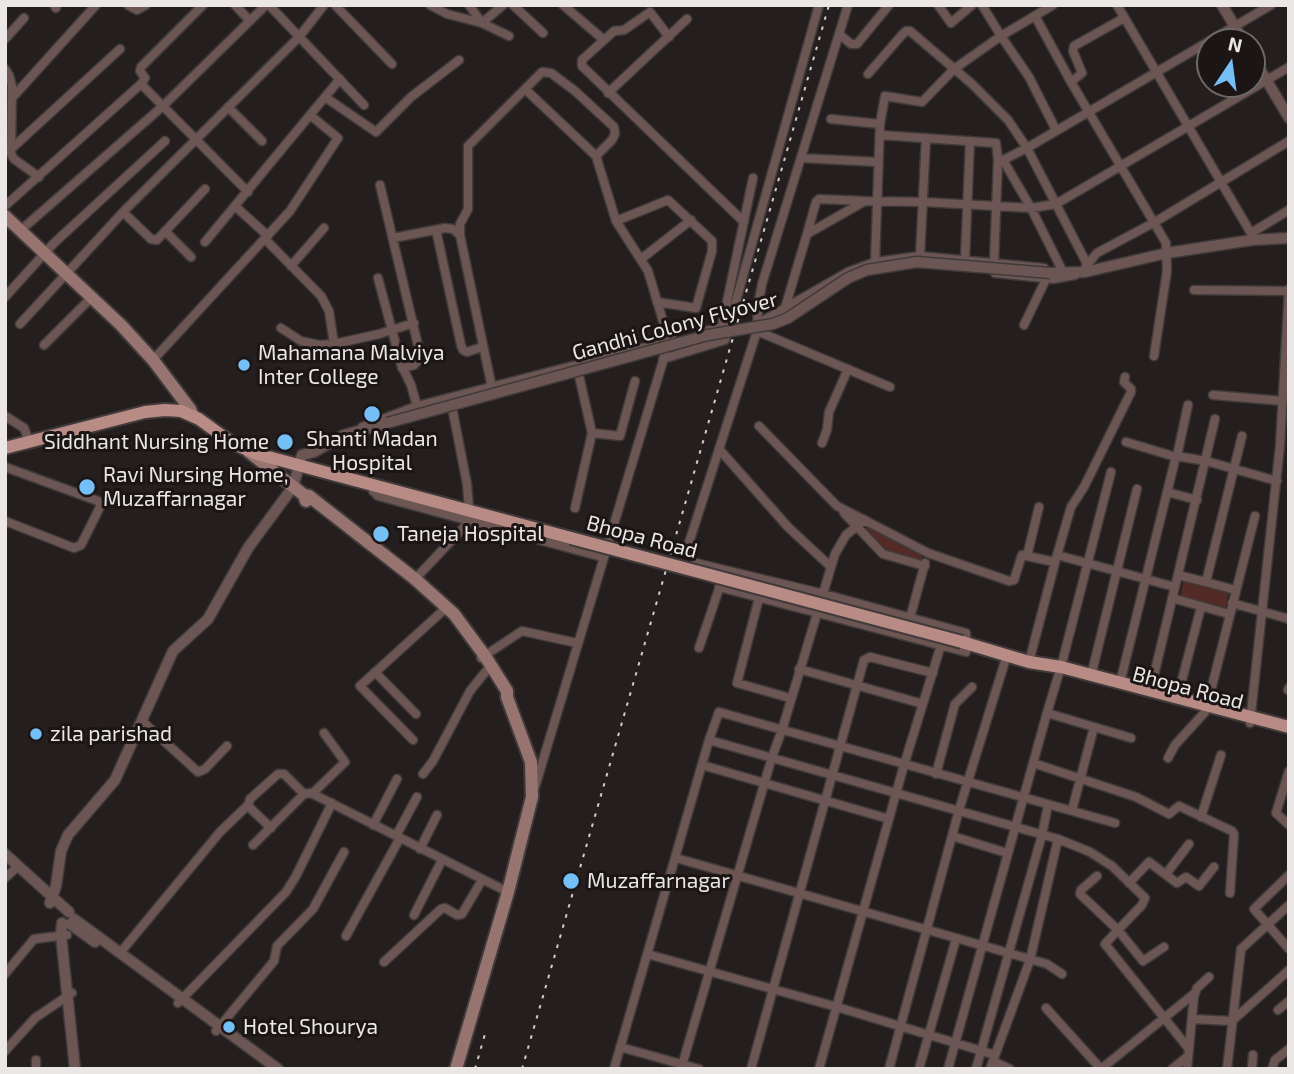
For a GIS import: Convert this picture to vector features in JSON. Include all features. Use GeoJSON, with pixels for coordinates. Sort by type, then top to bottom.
{"type":"FeatureCollection","features":[{"type":"Feature","properties":{"kind":"main road"},"geometry":{"type":"LineString","coordinates":[[5,216],[121,325],[153,360],[192,412]]}},
{"type":"Feature","properties":{"kind":"main road"},"geometry":{"type":"LineString","coordinates":[[166,407],[174,388]]}},
{"type":"Feature","properties":{"kind":"main road"},"geometry":{"type":"LineString","coordinates":[[5,448],[166,407]]}},
{"type":"Feature","properties":{"kind":"main road"},"geometry":{"type":"LineString","coordinates":[[5,443],[144,408],[166,407],[192,412]]}},
{"type":"Feature","properties":{"kind":"main road","name":"Bhopa Road"},"geometry":{"type":"LineString","coordinates":[[192,412],[232,443],[273,459],[302,461],[470,515],[571,538],[1034,663],[1044,663],[1060,670],[1206,709],[1289,727]]}},
{"type":"Feature","properties":{"kind":"main road"},"geometry":{"type":"LineString","coordinates":[[248,451],[298,491],[305,500],[445,609]]}},
{"type":"Feature","properties":{"kind":"main road"},"geometry":{"type":"LineString","coordinates":[[298,491],[309,496],[415,579],[445,609],[486,662],[501,693],[507,697],[531,762],[532,797],[508,892],[456,1069]]}},
{"type":"Feature","properties":{"kind":"main road","name":"Bhopa Road"},"geometry":{"type":"LineString","coordinates":[[1060,670],[1120,683],[1206,709]]}},
{"type":"Feature","properties":{"kind":"main road","name":"Bhopa Road"},"geometry":{"type":"LineString","coordinates":[[1250,720],[1289,734]]}},
{"type":"Feature","properties":{"kind":"street"},"geometry":{"type":"LineString","coordinates":[[12,98],[96,5]]}},
{"type":"Feature","properties":{"kind":"street"},"geometry":{"type":"LineString","coordinates":[[128,5],[138,10],[146,5]]}},
{"type":"Feature","properties":{"kind":"street"},"geometry":{"type":"LineString","coordinates":[[5,206],[141,84],[145,78],[141,67],[203,5]]}},
{"type":"Feature","properties":{"kind":"street"},"geometry":{"type":"LineString","coordinates":[[235,5],[250,20]]}},
{"type":"Feature","properties":{"kind":"street"},"geometry":{"type":"LineString","coordinates":[[21,230],[163,106],[268,5],[364,105]]}},
{"type":"Feature","properties":{"kind":"street"},"geometry":{"type":"LineString","coordinates":[[20,324],[123,212],[299,37],[324,5]]}},
{"type":"Feature","properties":{"kind":"street"},"geometry":{"type":"LineString","coordinates":[[335,5],[392,64]]}},
{"type":"Feature","properties":{"kind":"street"},"geometry":{"type":"LineString","coordinates":[[429,5],[447,14],[482,23],[509,36]]}},
{"type":"Feature","properties":{"kind":"street"},"geometry":{"type":"LineString","coordinates":[[447,14],[456,5]]}},
{"type":"Feature","properties":{"kind":"street"},"geometry":{"type":"LineString","coordinates":[[469,5],[482,23]]}},
{"type":"Feature","properties":{"kind":"street"},"geometry":{"type":"LineString","coordinates":[[482,23],[503,5]]}},
{"type":"Feature","properties":{"kind":"street"},"geometry":{"type":"LineString","coordinates":[[513,5],[543,33]]}},
{"type":"Feature","properties":{"kind":"street"},"geometry":{"type":"LineString","coordinates":[[563,5],[604,40]]}},
{"type":"Feature","properties":{"kind":"street"},"geometry":{"type":"LineString","coordinates":[[663,359],[725,340],[819,5]]}},
{"type":"Feature","properties":{"kind":"street"},"geometry":{"type":"LineString","coordinates":[[686,552],[758,327],[762,285],[848,5]]}},
{"type":"Feature","properties":{"kind":"street"},"geometry":{"type":"LineString","coordinates":[[839,34],[851,44],[857,44],[889,5]]}},
{"type":"Feature","properties":{"kind":"street"},"geometry":{"type":"LineString","coordinates":[[938,5],[951,23],[972,5]]}},
{"type":"Feature","properties":{"kind":"street"},"geometry":{"type":"LineString","coordinates":[[982,5],[1029,77],[1056,130]]}},
{"type":"Feature","properties":{"kind":"street"},"geometry":{"type":"LineString","coordinates":[[1117,5],[1253,237]]}},
{"type":"Feature","properties":{"kind":"street"},"geometry":{"type":"LineString","coordinates":[[1222,5],[1235,26]]}},
{"type":"Feature","properties":{"kind":"street"},"geometry":{"type":"LineString","coordinates":[[1001,160],[1027,148],[1271,5]]}},
{"type":"Feature","properties":{"kind":"street"},"geometry":{"type":"LineString","coordinates":[[876,262],[876,201],[884,96],[922,102],[954,69],[1048,7]]}},
{"type":"Feature","properties":{"kind":"street"},"geometry":{"type":"LineString","coordinates":[[669,37],[650,12],[624,30],[615,31],[581,63],[608,93],[744,222]]}},
{"type":"Feature","properties":{"kind":"street"},"geometry":{"type":"LineString","coordinates":[[1035,16],[1166,243],[1154,356]]}},
{"type":"Feature","properties":{"kind":"street"},"geometry":{"type":"LineString","coordinates":[[5,39],[24,18]]}},
{"type":"Feature","properties":{"kind":"street"},"geometry":{"type":"LineString","coordinates":[[1072,82],[1082,73],[1073,51],[1074,46],[1125,18]]}},
{"type":"Feature","properties":{"kind":"street"},"geometry":{"type":"LineString","coordinates":[[608,93],[687,19]]}},
{"type":"Feature","properties":{"kind":"street"},"geometry":{"type":"LineString","coordinates":[[868,74],[907,31],[954,69],[1008,120],[1027,148],[1086,268]]}},
{"type":"Feature","properties":{"kind":"street"},"geometry":{"type":"LineString","coordinates":[[10,150],[120,49]]}},
{"type":"Feature","properties":{"kind":"street"},"geometry":{"type":"LineString","coordinates":[[325,97],[376,132],[416,92],[459,60]]}},
{"type":"Feature","properties":{"kind":"street"},"geometry":{"type":"LineString","coordinates":[[1289,67],[1266,81],[1289,118]]}},
{"type":"Feature","properties":{"kind":"street"},"geometry":{"type":"LineString","coordinates":[[5,69],[11,80],[10,150],[14,159],[39,177]]}},
{"type":"Feature","properties":{"kind":"street"},"geometry":{"type":"LineString","coordinates":[[492,388],[460,235],[460,224],[468,209],[468,146],[539,75],[548,71],[575,91],[614,127],[615,135],[612,140],[596,156]]}},
{"type":"Feature","properties":{"kind":"street"},"geometry":{"type":"LineString","coordinates":[[205,242],[340,79]]}},
{"type":"Feature","properties":{"kind":"street"},"geometry":{"type":"LineString","coordinates":[[141,84],[248,192]]}},
{"type":"Feature","properties":{"kind":"street"},"geometry":{"type":"LineString","coordinates":[[525,89],[596,156],[616,221],[648,271],[669,341],[532,797]]}},
{"type":"Feature","properties":{"kind":"street"},"geometry":{"type":"LineString","coordinates":[[785,308],[819,198],[1031,208],[1056,204],[1238,98]]}},
{"type":"Feature","properties":{"kind":"street"},"geometry":{"type":"LineString","coordinates":[[228,107],[261,141]]}},
{"type":"Feature","properties":{"kind":"street"},"geometry":{"type":"LineString","coordinates":[[153,360],[290,211],[337,139],[337,136],[310,114]]}},
{"type":"Feature","properties":{"kind":"street"},"geometry":{"type":"LineString","coordinates":[[831,119],[880,124]]}},
{"type":"Feature","properties":{"kind":"street"},"geometry":{"type":"LineString","coordinates":[[880,135],[996,143],[1001,160],[1031,208],[1061,268]]}},
{"type":"Feature","properties":{"kind":"street"},"geometry":{"type":"LineString","coordinates":[[920,256],[926,138]]}},
{"type":"Feature","properties":{"kind":"street"},"geometry":{"type":"LineString","coordinates":[[5,297],[44,252],[165,141]]}},
{"type":"Feature","properties":{"kind":"street"},"geometry":{"type":"LineString","coordinates":[[965,259],[970,141]]}},
{"type":"Feature","properties":{"kind":"street"},"geometry":{"type":"LineString","coordinates":[[1086,268],[1097,253],[1155,222],[1289,141]]}},
{"type":"Feature","properties":{"kind":"street"},"geometry":{"type":"LineString","coordinates":[[801,158],[878,162]]}},
{"type":"Feature","properties":{"kind":"street"},"geometry":{"type":"LineString","coordinates":[[994,263],[1001,160]]}},
{"type":"Feature","properties":{"kind":"street"},"geometry":{"type":"LineString","coordinates":[[715,345],[722,327],[753,178]]}},
{"type":"Feature","properties":{"kind":"street"},"geometry":{"type":"LineString","coordinates":[[380,185],[421,360],[402,368]]}},
{"type":"Feature","properties":{"kind":"street"},"geometry":{"type":"LineString","coordinates":[[123,212],[154,240],[205,189]]}},
{"type":"Feature","properties":{"kind":"street"},"geometry":{"type":"LineString","coordinates":[[616,221],[668,200],[710,237],[713,247],[697,306],[694,309],[657,302]]}},
{"type":"Feature","properties":{"kind":"street"},"geometry":{"type":"LineString","coordinates":[[807,234],[866,201]]}},
{"type":"Feature","properties":{"kind":"street"},"geometry":{"type":"LineString","coordinates":[[236,207],[325,303],[332,325],[334,344]]}},
{"type":"Feature","properties":{"kind":"street"},"geometry":{"type":"LineString","coordinates":[[1253,237],[1289,211]]}},
{"type":"Feature","properties":{"kind":"street"},"geometry":{"type":"LineString","coordinates":[[642,259],[691,220]]}},
{"type":"Feature","properties":{"kind":"street"},"geometry":{"type":"LineString","coordinates":[[291,266],[324,228]]}},
{"type":"Feature","properties":{"kind":"street"},"geometry":{"type":"LineString","coordinates":[[393,238],[450,228],[460,235]]}},
{"type":"Feature","properties":{"kind":"street"},"geometry":{"type":"LineString","coordinates":[[436,230],[460,345],[467,352],[482,348]]}},
{"type":"Feature","properties":{"kind":"street"},"geometry":{"type":"LineString","coordinates":[[165,231],[191,257]]}},
{"type":"Feature","properties":{"kind":"street"},"geometry":{"type":"LineString","coordinates":[[938,266],[1048,276],[1253,237],[1289,238]]}},
{"type":"Feature","properties":{"kind":"street"},"geometry":{"type":"LineString","coordinates":[[758,327],[785,308],[848,272],[876,262],[920,256],[1086,268]]}},
{"type":"Feature","properties":{"kind":"street","name":"Gandhi Colony Flyover"},"geometry":{"type":"LineString","coordinates":[[302,461],[344,435],[708,335],[773,324],[788,318],[848,278],[867,271],[917,262],[1048,276]]}},
{"type":"Feature","properties":{"kind":"street"},"geometry":{"type":"LineString","coordinates":[[1024,325],[1048,276]]}},
{"type":"Feature","properties":{"kind":"street"},"geometry":{"type":"LineString","coordinates":[[378,278],[402,368],[411,385],[417,406]]}},
{"type":"Feature","properties":{"kind":"street"},"geometry":{"type":"LineString","coordinates":[[1194,290],[1289,290],[1285,395],[1250,720]]}},
{"type":"Feature","properties":{"kind":"street"},"geometry":{"type":"LineString","coordinates":[[44,345],[92,297]]}},
{"type":"Feature","properties":{"kind":"street"},"geometry":{"type":"LineString","coordinates":[[281,328],[310,344],[334,344],[414,323]]}},
{"type":"Feature","properties":{"kind":"street"},"geometry":{"type":"LineString","coordinates":[[344,435],[383,417],[417,406],[722,327]]}},
{"type":"Feature","properties":{"kind":"street"},"geometry":{"type":"LineString","coordinates":[[758,327],[891,387]]}},
{"type":"Feature","properties":{"kind":"street"},"geometry":{"type":"LineString","coordinates":[[575,508],[592,433],[577,364]]}},
{"type":"Feature","properties":{"kind":"street"},"geometry":{"type":"LineString","coordinates":[[822,443],[829,412],[848,369]]}},
{"type":"Feature","properties":{"kind":"street"},"geometry":{"type":"LineString","coordinates":[[1034,663],[1070,507],[1084,487],[1130,392],[1131,389],[1124,382],[1125,377]]}},
{"type":"Feature","properties":{"kind":"street"},"geometry":{"type":"LineString","coordinates":[[592,433],[620,436],[635,381]]}},
{"type":"Feature","properties":{"kind":"street"},"geometry":{"type":"LineString","coordinates":[[1213,395],[1285,395]]}},
{"type":"Feature","properties":{"kind":"street"},"geometry":{"type":"LineString","coordinates":[[415,579],[470,515],[450,399]]}},
{"type":"Feature","properties":{"kind":"street"},"geometry":{"type":"LineString","coordinates":[[1120,683],[1188,405]]}},
{"type":"Feature","properties":{"kind":"street"},"geometry":{"type":"LineString","coordinates":[[5,416],[24,428],[28,438]]}},
{"type":"Feature","properties":{"kind":"street"},"geometry":{"type":"LineString","coordinates":[[1150,692],[1215,419]]}},
{"type":"Feature","properties":{"kind":"street"},"geometry":{"type":"LineString","coordinates":[[759,426],[837,506],[861,522],[928,553],[1011,581],[1015,577],[1020,556],[1027,556],[1087,563],[1175,587]]}},
{"type":"Feature","properties":{"kind":"street"},"geometry":{"type":"LineString","coordinates":[[1206,582],[1242,436]]}},
{"type":"Feature","properties":{"kind":"street"},"geometry":{"type":"LineString","coordinates":[[1126,442],[1276,481]]}},
{"type":"Feature","properties":{"kind":"street"},"geometry":{"type":"LineString","coordinates":[[719,449],[788,527],[831,567]]}},
{"type":"Feature","properties":{"kind":"street"},"geometry":{"type":"LineString","coordinates":[[1279,456],[1289,458]]}},
{"type":"Feature","properties":{"kind":"street"},"geometry":{"type":"LineString","coordinates":[[52,900],[63,844],[115,780],[173,651],[208,619],[248,548],[298,491],[302,461]]}},
{"type":"Feature","properties":{"kind":"street"},"geometry":{"type":"LineString","coordinates":[[5,467],[98,501],[101,505],[81,544],[74,548],[5,521]]}},
{"type":"Feature","properties":{"kind":"street"},"geometry":{"type":"LineString","coordinates":[[948,1069],[1060,670],[1111,472]]}},
{"type":"Feature","properties":{"kind":"street"},"geometry":{"type":"LineString","coordinates":[[1091,676],[1137,489]]}},
{"type":"Feature","properties":{"kind":"street"},"geometry":{"type":"LineString","coordinates":[[1167,492],[1197,500]]}},
{"type":"Feature","properties":{"kind":"street"},"geometry":{"type":"LineString","coordinates":[[1027,556],[1039,507]]}},
{"type":"Feature","properties":{"kind":"street"},"geometry":{"type":"LineString","coordinates":[[470,515],[602,557]]}},
{"type":"Feature","properties":{"kind":"street"},"geometry":{"type":"LineString","coordinates":[[1168,758],[1175,745],[1206,709],[1255,516]]}},
{"type":"Feature","properties":{"kind":"street"},"geometry":{"type":"LineString","coordinates":[[682,1066],[772,757],[831,567],[842,539],[861,522]]}},
{"type":"Feature","properties":{"kind":"street"},"geometry":{"type":"LineString","coordinates":[[861,522],[883,554],[925,565]]}},
{"type":"Feature","properties":{"kind":"street"},"geometry":{"type":"LineString","coordinates":[[911,618],[928,553]]}},
{"type":"Feature","properties":{"kind":"street"},"geometry":{"type":"LineString","coordinates":[[696,563],[967,633],[966,652],[719,587]]}},
{"type":"Feature","properties":{"kind":"street"},"geometry":{"type":"LineString","coordinates":[[698,648],[725,570]]}},
{"type":"Feature","properties":{"kind":"street"},"geometry":{"type":"LineString","coordinates":[[1178,575],[1235,590]]}},
{"type":"Feature","properties":{"kind":"street"},"geometry":{"type":"LineString","coordinates":[[759,598],[737,683],[790,698]]}},
{"type":"Feature","properties":{"kind":"street"},"geometry":{"type":"LineString","coordinates":[[1172,598],[1229,614]]}},
{"type":"Feature","properties":{"kind":"street"},"geometry":{"type":"LineString","coordinates":[[1232,603],[1289,620]]}},
{"type":"Feature","properties":{"kind":"street"},"geometry":{"type":"LineString","coordinates":[[1177,699],[1201,607]]}},
{"type":"Feature","properties":{"kind":"street"},"geometry":{"type":"LineString","coordinates":[[413,740],[360,688],[374,672],[445,609]]}},
{"type":"Feature","properties":{"kind":"street"},"geometry":{"type":"LineString","coordinates":[[423,774],[433,761],[486,662],[522,631],[577,643]]}},
{"type":"Feature","properties":{"kind":"street"},"geometry":{"type":"LineString","coordinates":[[819,1069],[904,765],[942,645]]}},
{"type":"Feature","properties":{"kind":"street"},"geometry":{"type":"LineString","coordinates":[[890,1069],[959,810],[1007,655]]}},
{"type":"Feature","properties":{"kind":"street"},"geometry":{"type":"LineString","coordinates":[[751,1069],[864,660],[868,657],[933,673]]}},
{"type":"Feature","properties":{"kind":"street"},"geometry":{"type":"LineString","coordinates":[[799,669],[923,704]]}},
{"type":"Feature","properties":{"kind":"street"},"geometry":{"type":"LineString","coordinates":[[374,672],[416,714]]}},
{"type":"Feature","properties":{"kind":"street"},"geometry":{"type":"LineString","coordinates":[[936,774],[955,705],[972,687]]}},
{"type":"Feature","properties":{"kind":"street"},"geometry":{"type":"LineString","coordinates":[[614,1069],[719,712],[968,784],[1115,823]]}},
{"type":"Feature","properties":{"kind":"street"},"geometry":{"type":"LineString","coordinates":[[1047,713],[1131,738]]}},
{"type":"Feature","properties":{"kind":"street"},"geometry":{"type":"LineString","coordinates":[[142,721],[198,772],[205,769],[227,746]]}},
{"type":"Feature","properties":{"kind":"street"},"geometry":{"type":"LineString","coordinates":[[1072,810],[1094,727]]}},
{"type":"Feature","properties":{"kind":"street"},"geometry":{"type":"LineString","coordinates":[[253,845],[345,762],[324,733]]}},
{"type":"Feature","properties":{"kind":"street"},"geometry":{"type":"LineString","coordinates":[[709,740],[1058,839],[1101,858],[1145,901],[1106,945],[1165,1017],[1189,1053]]}},
{"type":"Feature","properties":{"kind":"street"},"geometry":{"type":"LineString","coordinates":[[1201,817],[1221,755]]}},
{"type":"Feature","properties":{"kind":"street"},"geometry":{"type":"LineString","coordinates":[[1032,763],[1136,797],[1170,814],[1177,806],[1233,832],[1230,893]]}},
{"type":"Feature","properties":{"kind":"street"},"geometry":{"type":"LineString","coordinates":[[702,765],[889,819]]}},
{"type":"Feature","properties":{"kind":"street"},"geometry":{"type":"LineString","coordinates":[[1289,771],[1276,813],[1289,825]]}},
{"type":"Feature","properties":{"kind":"street"},"geometry":{"type":"LineString","coordinates":[[120,953],[220,832],[250,799],[278,774],[284,775],[308,794],[332,803],[508,892]]}},
{"type":"Feature","properties":{"kind":"street"},"geometry":{"type":"LineString","coordinates":[[373,825],[397,779]]}},
{"type":"Feature","properties":{"kind":"street"},"geometry":{"type":"LineString","coordinates":[[346,936],[417,797]]}},
{"type":"Feature","properties":{"kind":"street"},"geometry":{"type":"LineString","coordinates":[[180,1002],[286,892],[332,803]]}},
{"type":"Feature","properties":{"kind":"street"},"geometry":{"type":"LineString","coordinates":[[248,804],[271,828]]}},
{"type":"Feature","properties":{"kind":"street"},"geometry":{"type":"LineString","coordinates":[[976,1069],[1042,835],[1048,805]]}},
{"type":"Feature","properties":{"kind":"street"},"geometry":{"type":"LineString","coordinates":[[420,849],[437,816]]}},
{"type":"Feature","properties":{"kind":"street"},"geometry":{"type":"LineString","coordinates":[[953,836],[1007,853]]}},
{"type":"Feature","properties":{"kind":"street"},"geometry":{"type":"LineString","coordinates":[[993,1061],[1030,960],[1058,839]]}},
{"type":"Feature","properties":{"kind":"street"},"geometry":{"type":"LineString","coordinates":[[1166,874],[1189,844]]}},
{"type":"Feature","properties":{"kind":"street"},"geometry":{"type":"LineString","coordinates":[[218,1029],[274,961],[277,946],[313,909],[344,852]]}},
{"type":"Feature","properties":{"kind":"street"},"geometry":{"type":"LineString","coordinates":[[5,854],[52,900],[67,924],[278,1069]]}},
{"type":"Feature","properties":{"kind":"street"},"geometry":{"type":"LineString","coordinates":[[676,858],[1051,966],[1062,974]]}},
{"type":"Feature","properties":{"kind":"street"},"geometry":{"type":"LineString","coordinates":[[414,915],[442,860]]}},
{"type":"Feature","properties":{"kind":"street"},"geometry":{"type":"LineString","coordinates":[[5,862],[52,900]]}},
{"type":"Feature","properties":{"kind":"street"},"geometry":{"type":"LineString","coordinates":[[1129,883],[1149,862],[1177,883],[1188,877],[1199,886],[1214,867]]}},
{"type":"Feature","properties":{"kind":"street"},"geometry":{"type":"LineString","coordinates":[[5,878],[14,870]]}},
{"type":"Feature","properties":{"kind":"street"},"geometry":{"type":"LineString","coordinates":[[1289,875],[1255,906],[1255,911],[1289,949]]}},
{"type":"Feature","properties":{"kind":"street"},"geometry":{"type":"LineString","coordinates":[[1097,876],[1080,894],[1118,930],[1143,961],[1164,947]]}},
{"type":"Feature","properties":{"kind":"street"},"geometry":{"type":"LineString","coordinates":[[384,962],[441,909],[462,914],[482,880]]}},
{"type":"Feature","properties":{"kind":"street"},"geometry":{"type":"LineString","coordinates":[[1227,1069],[1240,951],[1266,923],[1289,905]]}},
{"type":"Feature","properties":{"kind":"street"},"geometry":{"type":"LineString","coordinates":[[67,924],[120,953],[180,1002]]}},
{"type":"Feature","properties":{"kind":"street"},"geometry":{"type":"LineString","coordinates":[[5,974],[34,939],[67,924]]}},
{"type":"Feature","properties":{"kind":"street"},"geometry":{"type":"LineString","coordinates":[[67,924],[70,994],[78,1069]]}},
{"type":"Feature","properties":{"kind":"street"},"geometry":{"type":"LineString","coordinates":[[919,1069],[956,939]]}},
{"type":"Feature","properties":{"kind":"street"},"geometry":{"type":"LineString","coordinates":[[647,954],[956,1042],[981,1051],[993,1061],[1010,1069]]}},
{"type":"Feature","properties":{"kind":"street"},"geometry":{"type":"LineString","coordinates":[[1192,1019],[1232,1021],[1289,970]]}},
{"type":"Feature","properties":{"kind":"street"},"geometry":{"type":"LineString","coordinates":[[1046,1008],[1101,1069],[1195,993],[1209,977]]}},
{"type":"Feature","properties":{"kind":"street"},"geometry":{"type":"LineString","coordinates":[[1187,1069],[1195,993]]}},
{"type":"Feature","properties":{"kind":"street"},"geometry":{"type":"LineString","coordinates":[[5,1051],[35,1018],[70,994]]}},
{"type":"Feature","properties":{"kind":"street"},"geometry":{"type":"LineString","coordinates":[[1278,1010],[1289,1001]]}},
{"type":"Feature","properties":{"kind":"street"},"geometry":{"type":"LineString","coordinates":[[218,1029],[268,1069]]}},
{"type":"Feature","properties":{"kind":"street"},"geometry":{"type":"LineString","coordinates":[[620,1047],[699,1069]]}},
{"type":"Feature","properties":{"kind":"street"},"geometry":{"type":"LineString","coordinates":[[1272,1069],[1275,1060],[1289,1049]]}},
{"type":"Feature","properties":{"kind":"street"},"geometry":{"type":"LineString","coordinates":[[1172,1069],[1189,1053]]}},
{"type":"Feature","properties":{"kind":"street"},"geometry":{"type":"LineString","coordinates":[[1252,1069],[1253,1055]]}},
{"type":"Feature","properties":{"kind":"shaded area"},"geometry":{"type":"Polygon","coordinates":[[[867,524],[924,552],[921,561],[890,553],[865,529],[867,524]]]}},
{"type":"Feature","properties":{"kind":"shaded area"},"geometry":{"type":"Polygon","coordinates":[[[1184,579],[1229,592],[1225,610],[1180,597],[1184,579]]]}},
{"type":"Feature","properties":{"kind":"railway"},"geometry":{"type":"LineString","coordinates":[[522,1069],[829,5]]}},
{"type":"Feature","properties":{"kind":"railway"},"geometry":{"type":"LineString","coordinates":[[475,1069],[485,1034]]}},
{"type":"Feature","properties":{"kind":"place","name":"Mahamana Malviya Inter College"},"geometry":{"type":"Point","coordinates":[244,365]}},
{"type":"Feature","properties":{"kind":"place","name":"Shanti Madan Hospital"},"geometry":{"type":"Point","coordinates":[372,414]}},
{"type":"Feature","properties":{"kind":"place","name":"Siddhant Nursing Home"},"geometry":{"type":"Point","coordinates":[285,442]}},
{"type":"Feature","properties":{"kind":"place","name":"Ravi Nursing Home, Muzaffarnagar"},"geometry":{"type":"Point","coordinates":[87,487]}},
{"type":"Feature","properties":{"kind":"place","name":"Taneja Hospital"},"geometry":{"type":"Point","coordinates":[381,534]}},
{"type":"Feature","properties":{"kind":"place","name":"zila parishad"},"geometry":{"type":"Point","coordinates":[36,734]}},
{"type":"Feature","properties":{"kind":"place","name":"Muzaffarnagar"},"geometry":{"type":"Point","coordinates":[571,881]}},
{"type":"Feature","properties":{"kind":"place","name":"Hotel Shourya"},"geometry":{"type":"Point","coordinates":[229,1027]}}]}
